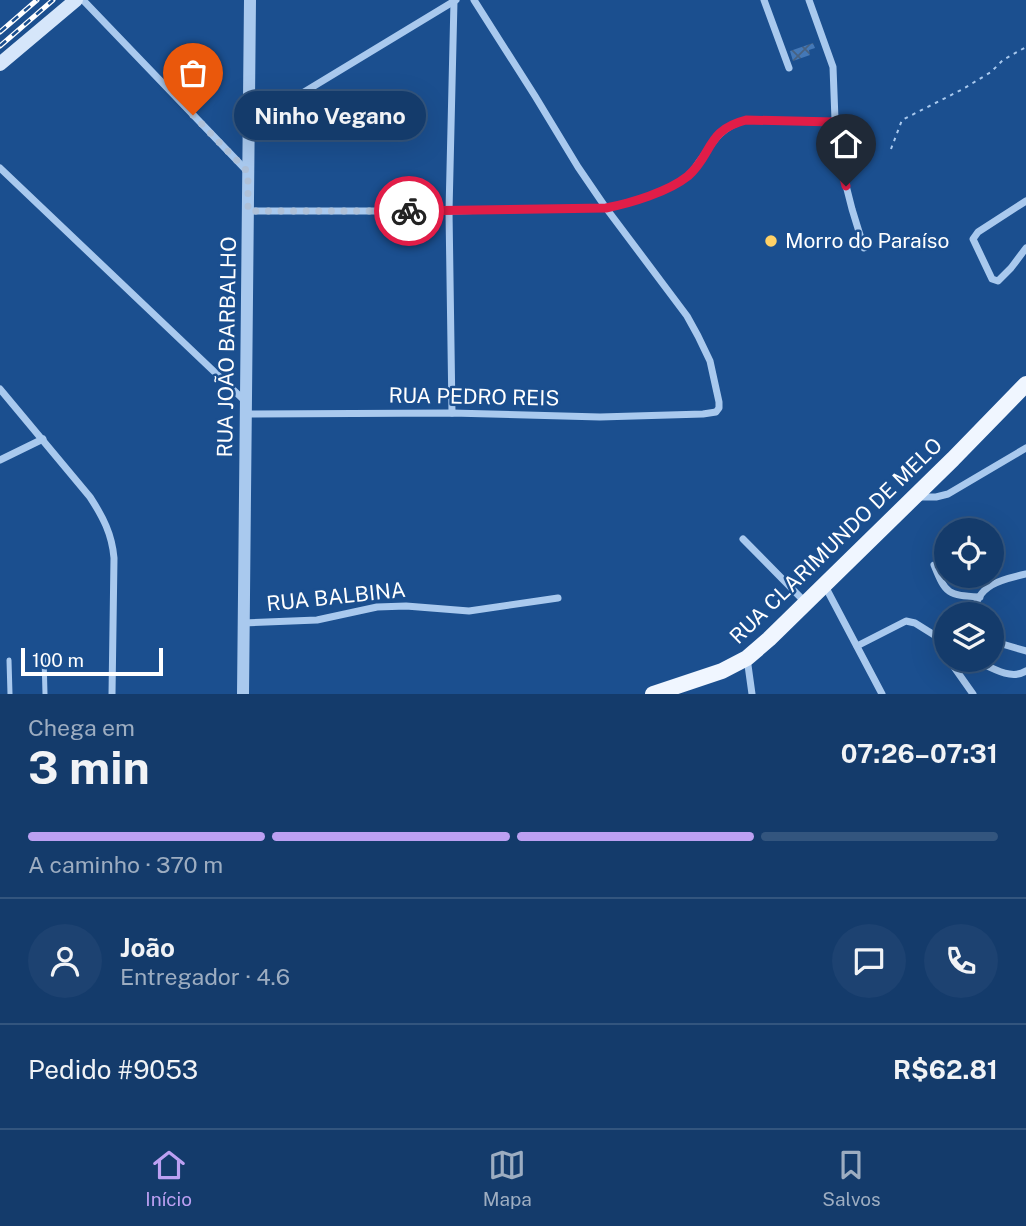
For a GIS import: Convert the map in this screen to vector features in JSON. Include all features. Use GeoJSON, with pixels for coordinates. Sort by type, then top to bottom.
{"type":"FeatureCollection","features":[{"type":"Feature","properties":{"kind":"main road"},"geometry":{"type":"LineString","coordinates":[[0,64],[76,0]]}},
{"type":"Feature","properties":{"kind":"main road","name":"RUA CLARIMUNDO DE MELO"},"geometry":{"type":"LineString","coordinates":[[653,694],[722,671],[747,658],[915,497],[1026,384]]}},
{"type":"Feature","properties":{"kind":"street"},"geometry":{"type":"LineString","coordinates":[[83,0],[248,172]]}},
{"type":"Feature","properties":{"kind":"street","name":"RUA JOÃO BARBALHO"},"geometry":{"type":"LineString","coordinates":[[243,694],[250,0]]}},
{"type":"Feature","properties":{"kind":"street"},"geometry":{"type":"LineString","coordinates":[[474,0],[606,208]]}},
{"type":"Feature","properties":{"kind":"street"},"geometry":{"type":"LineString","coordinates":[[764,0],[789,68]]}},
{"type":"Feature","properties":{"kind":"street"},"geometry":{"type":"LineString","coordinates":[[809,0],[833,67],[834,122],[840,163],[864,248]]}},
{"type":"Feature","properties":{"kind":"street"},"geometry":{"type":"LineString","coordinates":[[248,126],[455,1]]}},
{"type":"Feature","properties":{"kind":"street"},"geometry":{"type":"LineString","coordinates":[[452,413],[449,211],[455,1]]}},
{"type":"Feature","properties":{"kind":"street"},"geometry":{"type":"LineString","coordinates":[[248,211],[606,208],[631,203],[680,181],[694,169],[718,135],[734,123],[746,120],[834,122]]}},
{"type":"Feature","properties":{"kind":"street"},"geometry":{"type":"LineString","coordinates":[[0,167],[245,408]]}},
{"type":"Feature","properties":{"kind":"street"},"geometry":{"type":"LineString","coordinates":[[1026,201],[978,232],[973,239],[990,276],[995,281],[1003,277],[1026,249]]}},
{"type":"Feature","properties":{"kind":"street","name":"RUA PEDRO REIS"},"geometry":{"type":"LineString","coordinates":[[245,408],[600,417],[716,412],[719,408],[719,397],[705,348],[687,316],[606,208]]}},
{"type":"Feature","properties":{"kind":"street"},"geometry":{"type":"LineString","coordinates":[[0,389],[90,497],[102,514],[113,542],[112,694]]}},
{"type":"Feature","properties":{"kind":"street"},"geometry":{"type":"LineString","coordinates":[[0,460],[43,439]]}},
{"type":"Feature","properties":{"kind":"street"},"geometry":{"type":"LineString","coordinates":[[915,497],[948,494],[1026,448]]}},
{"type":"Feature","properties":{"kind":"street"},"geometry":{"type":"LineString","coordinates":[[743,539],[806,604]]}},
{"type":"Feature","properties":{"kind":"street"},"geometry":{"type":"LineString","coordinates":[[978,602],[999,580],[1026,573]]}},
{"type":"Feature","properties":{"kind":"street"},"geometry":{"type":"LineString","coordinates":[[825,585],[882,694]]}},
{"type":"Feature","properties":{"kind":"street"},"geometry":{"type":"LineString","coordinates":[[944,588],[957,595],[980,597]]}},
{"type":"Feature","properties":{"kind":"street","name":"RUA BALBINA"},"geometry":{"type":"LineString","coordinates":[[243,623],[317,620],[377,607],[406,606],[469,611],[558,598]]}},
{"type":"Feature","properties":{"kind":"street"},"geometry":{"type":"LineString","coordinates":[[857,646],[906,621],[915,622],[934,636]]}},
{"type":"Feature","properties":{"kind":"street"},"geometry":{"type":"LineString","coordinates":[[1004,644],[1026,651]]}},
{"type":"Feature","properties":{"kind":"street"},"geometry":{"type":"LineString","coordinates":[[747,658],[752,694]]}},
{"type":"Feature","properties":{"kind":"street"},"geometry":{"type":"LineString","coordinates":[[1003,672],[1020,675],[1026,671]]}},
{"type":"Feature","properties":{"kind":"street"},"geometry":{"type":"LineString","coordinates":[[958,672],[973,694]]}},
{"type":"Feature","properties":{"kind":"lane"},"geometry":{"type":"LineString","coordinates":[[44,656],[45,694]]}},
{"type":"Feature","properties":{"kind":"lane"},"geometry":{"type":"LineString","coordinates":[[9,660],[10,694]]}},
{"type":"Feature","properties":{"kind":"path"},"geometry":{"type":"LineString","coordinates":[[891,149],[902,120],[992,72],[1003,60],[1026,47]]}},
{"type":"Feature","properties":{"kind":"building"},"geometry":{"type":"Polygon","coordinates":[[[813,43],[815,48],[809,50],[810,55],[793,61],[790,51],[813,43]]]}},
{"type":"Feature","properties":{"kind":"railway"},"geometry":{"type":"LineString","coordinates":[[0,32],[37,0]]}},
{"type":"Feature","properties":{"kind":"railway"},"geometry":{"type":"LineString","coordinates":[[0,46],[53,0]]}},
{"type":"Feature","properties":{"kind":"way so far"},"geometry":{"type":"LineString","coordinates":[[193,115],[248,172],[248,211],[409,211]]}},
{"type":"Feature","properties":{"kind":"place","name":"Ninho Vegano"},"geometry":{"type":"Point","coordinates":[193,115]}},
{"type":"Feature","properties":{"kind":"place","name":"Morro do Paraíso"},"geometry":{"type":"Point","coordinates":[771,241]}},
{"type":"Feature","properties":{"kind":"route"},"geometry":{"type":"LineString","coordinates":[[409,211],[606,208],[631,203],[689,175],[724,129],[746,120],[834,122],[836,146],[846,186]]}}]}
